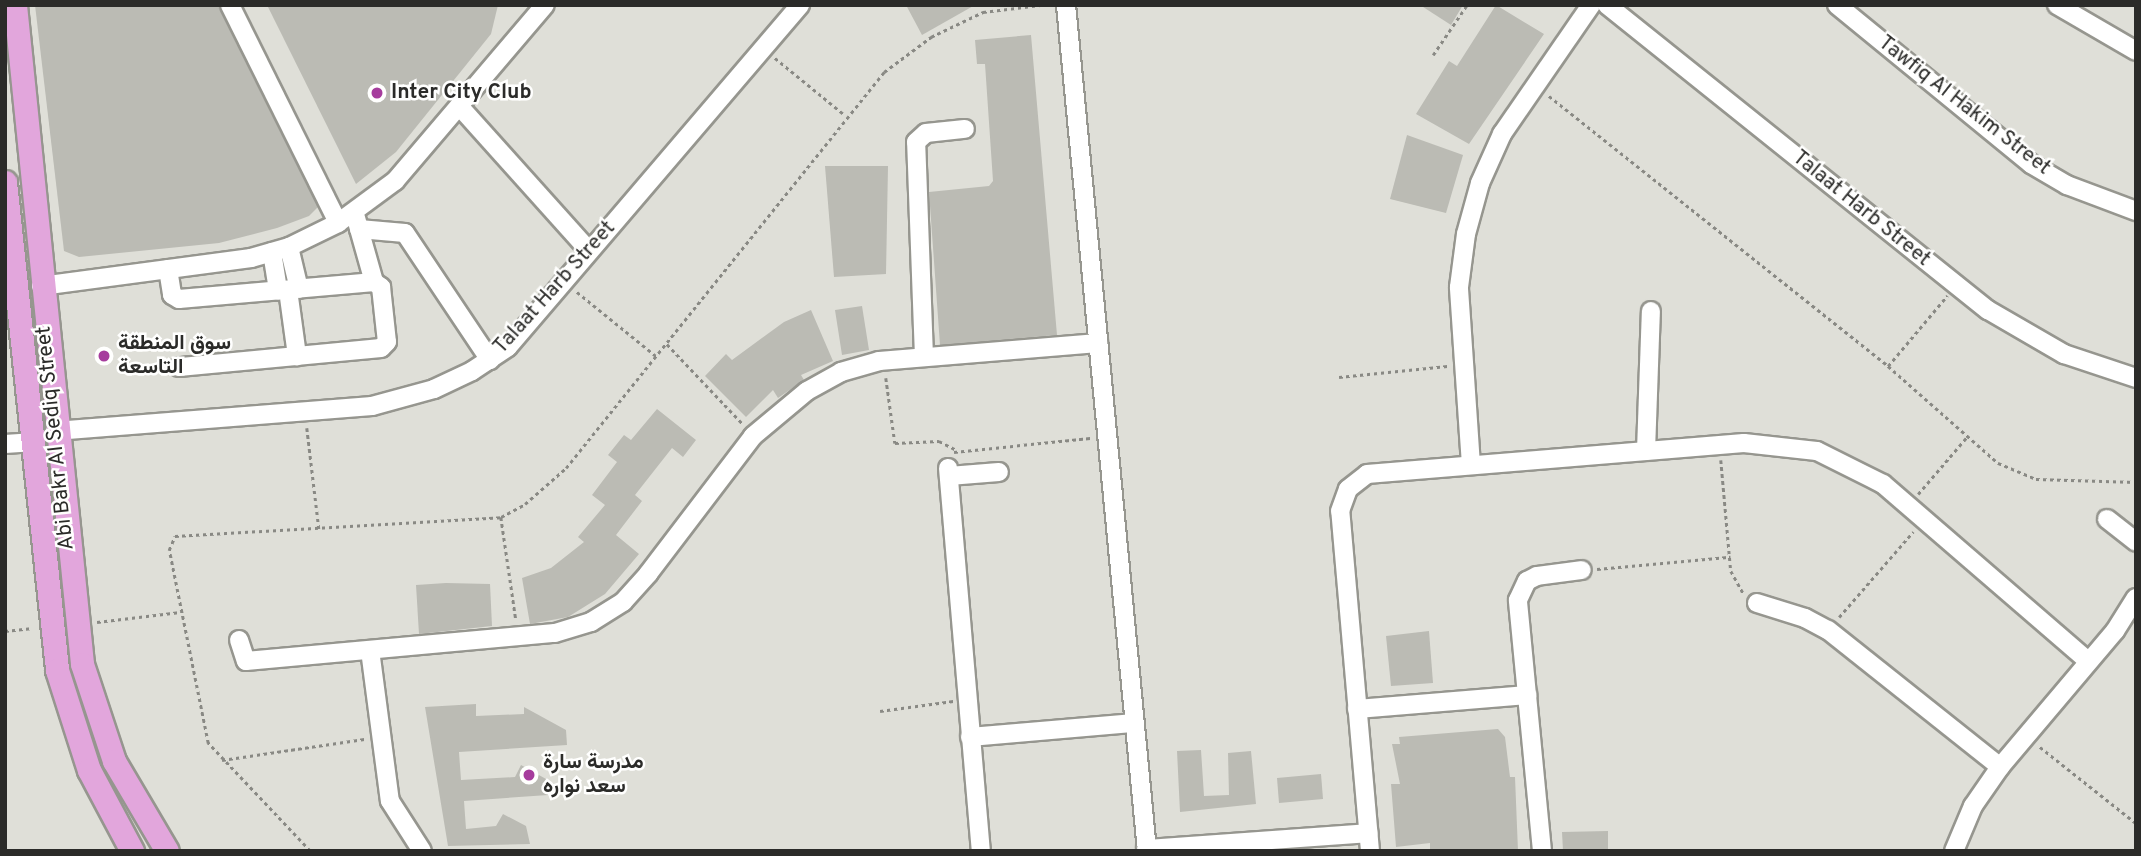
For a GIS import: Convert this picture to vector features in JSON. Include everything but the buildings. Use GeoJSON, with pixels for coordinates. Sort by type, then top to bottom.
{"type":"FeatureCollection","features":[{"type":"Feature","properties":{"kind":"main road","name":"Abi Bakr Al Sediq Street"},"geometry":{"type":"LineString","coordinates":[[15,5],[76,624],[92,701],[114,761],[167,851]]}},
{"type":"Feature","properties":{"kind":"main road","name":"Abi Bakr Al Sediq Street"},"geometry":{"type":"LineString","coordinates":[[5,182],[11,289],[29,413],[50,626],[70,721],[108,811],[132,851]]}},
{"type":"Feature","properties":{"kind":"main road"},"geometry":{"type":"LineString","coordinates":[[29,413],[40,406],[53,408]]}},
{"type":"Feature","properties":{"kind":"main road"},"geometry":{"type":"LineString","coordinates":[[32,448],[56,442]]}},
{"type":"Feature","properties":{"kind":"street"},"geometry":{"type":"LineString","coordinates":[[230,5],[338,223]]}},
{"type":"Feature","properties":{"kind":"street"},"geometry":{"type":"LineString","coordinates":[[356,221],[460,107],[545,5]]}},
{"type":"Feature","properties":{"kind":"street","name":"Talaat Harb Street"},"geometry":{"type":"LineString","coordinates":[[56,442],[413,397],[490,360],[508,347],[800,5]]}},
{"type":"Feature","properties":{"kind":"street"},"geometry":{"type":"LineString","coordinates":[[1066,5],[1146,850],[1369,842],[1342,499],[1356,480],[1367,474],[1720,444],[1781,444],[1817,451],[1852,464],[1908,505],[2088,661]]}},
{"type":"Feature","properties":{"kind":"street"},"geometry":{"type":"LineString","coordinates":[[1471,465],[1459,287],[1466,234],[1480,183],[1502,134],[1591,5]]}},
{"type":"Feature","properties":{"kind":"street","name":"Talaat Harb Street"},"geometry":{"type":"LineString","coordinates":[[1606,5],[1956,285],[2038,341],[2091,365],[2136,378]]}},
{"type":"Feature","properties":{"kind":"street","name":"Tawfiq Al Hakim Street"},"geometry":{"type":"LineString","coordinates":[[1837,5],[2031,164],[2067,185],[2136,211]]}},
{"type":"Feature","properties":{"kind":"street"},"geometry":{"type":"LineString","coordinates":[[2057,5],[2136,51]]}},
{"type":"Feature","properties":{"kind":"street"},"geometry":{"type":"LineString","coordinates":[[460,107],[589,251]]}},
{"type":"Feature","properties":{"kind":"street"},"geometry":{"type":"LineString","coordinates":[[925,357],[916,142],[926,133],[965,129]]}},
{"type":"Feature","properties":{"kind":"street"},"geometry":{"type":"LineString","coordinates":[[41,286],[272,252],[289,247],[338,223],[356,221],[405,233],[490,360]]}},
{"type":"Feature","properties":{"kind":"street"},"geometry":{"type":"LineString","coordinates":[[180,367],[384,347],[387,342],[381,287],[374,282],[356,221]]}},
{"type":"Feature","properties":{"kind":"street"},"geometry":{"type":"LineString","coordinates":[[289,247],[288,290],[297,356]]}},
{"type":"Feature","properties":{"kind":"street"},"geometry":{"type":"LineString","coordinates":[[272,252],[288,290]]}},
{"type":"Feature","properties":{"kind":"street"},"geometry":{"type":"LineString","coordinates":[[168,269],[176,299],[374,282]]}},
{"type":"Feature","properties":{"kind":"street"},"geometry":{"type":"LineString","coordinates":[[1646,451],[1651,311]]}},
{"type":"Feature","properties":{"kind":"street"},"geometry":{"type":"LineString","coordinates":[[240,640],[244,660],[284,658],[555,634],[591,622],[623,602],[649,575],[753,436],[807,391],[841,372],[883,361],[1098,343]]}},
{"type":"Feature","properties":{"kind":"street"},"geometry":{"type":"LineString","coordinates":[[5,444],[32,448]]}},
{"type":"Feature","properties":{"kind":"street"},"geometry":{"type":"LineString","coordinates":[[981,851],[948,472],[999,472]]}},
{"type":"Feature","properties":{"kind":"street"},"geometry":{"type":"LineString","coordinates":[[2107,519],[2136,542]]}},
{"type":"Feature","properties":{"kind":"street"},"geometry":{"type":"LineString","coordinates":[[1542,851],[1518,600],[1527,581],[1537,576],[1582,570]]}},
{"type":"Feature","properties":{"kind":"street"},"geometry":{"type":"LineString","coordinates":[[1954,851],[1973,806],[2000,767],[2088,661],[2136,598]]}},
{"type":"Feature","properties":{"kind":"street"},"geometry":{"type":"LineString","coordinates":[[1756,603],[1805,618],[1828,630],[2000,767]]}},
{"type":"Feature","properties":{"kind":"street"},"geometry":{"type":"LineString","coordinates":[[370,650],[390,801],[422,851]]}},
{"type":"Feature","properties":{"kind":"street"},"geometry":{"type":"LineString","coordinates":[[1357,709],[1527,695]]}},
{"type":"Feature","properties":{"kind":"street"},"geometry":{"type":"LineString","coordinates":[[970,737],[1134,723]]}},
{"type":"Feature","properties":{"kind":"path"},"geometry":{"type":"LineString","coordinates":[[310,851],[220,760],[203,732],[169,550],[175,536],[501,517],[547,488],[667,344],[845,115],[884,72],[931,37],[984,12],[1041,5]]}},
{"type":"Feature","properties":{"kind":"path"},"geometry":{"type":"LineString","coordinates":[[1433,55],[1467,5]]}},
{"type":"Feature","properties":{"kind":"path"},"geometry":{"type":"LineString","coordinates":[[763,48],[845,115]]}},
{"type":"Feature","properties":{"kind":"path"},"geometry":{"type":"LineString","coordinates":[[1535,85],[1888,366],[1966,438],[1998,463],[2036,479],[2136,482]]}},
{"type":"Feature","properties":{"kind":"path"},"geometry":{"type":"LineString","coordinates":[[564,281],[657,356]]}},
{"type":"Feature","properties":{"kind":"path"},"geometry":{"type":"LineString","coordinates":[[1888,366],[1956,285]]}},
{"type":"Feature","properties":{"kind":"path"},"geometry":{"type":"LineString","coordinates":[[667,344],[753,436]]}},
{"type":"Feature","properties":{"kind":"path"},"geometry":{"type":"LineString","coordinates":[[883,361],[895,443],[939,441],[957,450],[1107,436]]}},
{"type":"Feature","properties":{"kind":"path"},"geometry":{"type":"LineString","coordinates":[[1339,377],[1464,364]]}},
{"type":"Feature","properties":{"kind":"path"},"geometry":{"type":"LineString","coordinates":[[306,412],[319,529]]}},
{"type":"Feature","properties":{"kind":"path"},"geometry":{"type":"LineString","coordinates":[[1908,505],[1966,438]]}},
{"type":"Feature","properties":{"kind":"path"},"geometry":{"type":"LineString","coordinates":[[1720,444],[1730,557],[1736,584],[1756,603]]}},
{"type":"Feature","properties":{"kind":"path"},"geometry":{"type":"LineString","coordinates":[[948,472],[957,450]]}},
{"type":"Feature","properties":{"kind":"path"},"geometry":{"type":"LineString","coordinates":[[501,517],[519,637]]}},
{"type":"Feature","properties":{"kind":"path"},"geometry":{"type":"LineString","coordinates":[[1828,630],[1924,520]]}},
{"type":"Feature","properties":{"kind":"path"},"geometry":{"type":"LineString","coordinates":[[1582,570],[1730,557]]}},
{"type":"Feature","properties":{"kind":"path"},"geometry":{"type":"LineString","coordinates":[[76,624],[180,612]]}},
{"type":"Feature","properties":{"kind":"path"},"geometry":{"type":"LineString","coordinates":[[5,631],[50,626]]}},
{"type":"Feature","properties":{"kind":"path"},"geometry":{"type":"LineString","coordinates":[[880,711],[967,699]]}},
{"type":"Feature","properties":{"kind":"path"},"geometry":{"type":"LineString","coordinates":[[2025,735],[2136,823]]}},
{"type":"Feature","properties":{"kind":"path"},"geometry":{"type":"LineString","coordinates":[[220,760],[382,737]]}},
{"type":"Feature","properties":{"kind":"place","name":"Inter City Club"},"geometry":{"type":"Point","coordinates":[377,93]}},
{"type":"Feature","properties":{"kind":"place","name":"سوق المنطقة التاسعة"},"geometry":{"type":"Point","coordinates":[104,356]}},
{"type":"Feature","properties":{"kind":"place","name":"مدرسة سارة سعد نواره"},"geometry":{"type":"Point","coordinates":[529,775]}}]}
